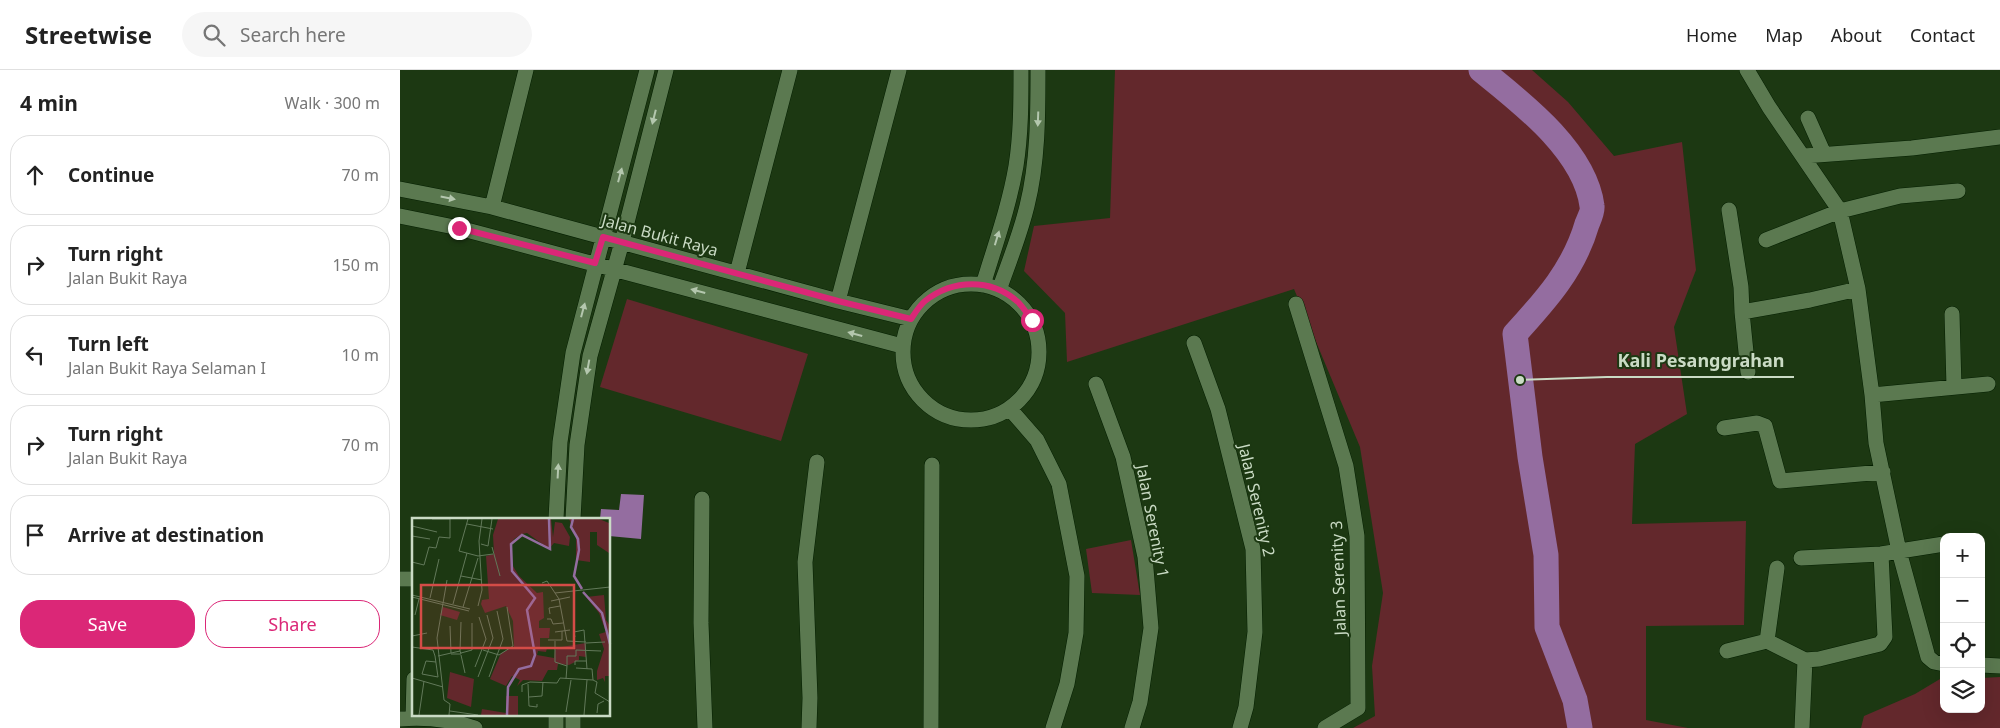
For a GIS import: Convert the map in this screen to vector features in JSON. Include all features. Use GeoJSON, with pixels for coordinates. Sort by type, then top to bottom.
{"type":"FeatureCollection","features":[{"type":"Feature","properties":{"kind":"street"},"geometry":{"type":"LineString","coordinates":[[492,207],[526,70]]}},
{"type":"Feature","properties":{"kind":"street"},"geometry":{"type":"LineString","coordinates":[[556,518],[560,442],[572,353],[647,70]]}},
{"type":"Feature","properties":{"kind":"street"},"geometry":{"type":"LineString","coordinates":[[573,518],[577,445],[590,356],[622,242],[666,70]]}},
{"type":"Feature","properties":{"kind":"street"},"geometry":{"type":"LineString","coordinates":[[737,274],[790,70]]}},
{"type":"Feature","properties":{"kind":"street"},"geometry":{"type":"LineString","coordinates":[[838,301],[899,70]]}},
{"type":"Feature","properties":{"kind":"street"},"geometry":{"type":"LineString","coordinates":[[983,285],[1008,203],[1016,166],[1021,117],[1021,70]]}},
{"type":"Feature","properties":{"kind":"street"},"geometry":{"type":"LineString","coordinates":[[999,290],[1027,207],[1034,168],[1038,119],[1038,70]]}},
{"type":"Feature","properties":{"kind":"street"},"geometry":{"type":"LineString","coordinates":[[1747,70],[1840,212],[1858,289],[1872,395],[1876,443],[1900,551],[1928,656],[1934,662],[1940,663]]}},
{"type":"Feature","properties":{"kind":"street"},"geometry":{"type":"LineString","coordinates":[[1808,118],[1824,154]]}},
{"type":"Feature","properties":{"kind":"street"},"geometry":{"type":"LineString","coordinates":[[1804,156],[1912,148],[2000,137]]}},
{"type":"Feature","properties":{"kind":"street","name":"Jalan Bukit Raya"},"geometry":{"type":"LineString","coordinates":[[400,189],[492,207],[911,319]]}},
{"type":"Feature","properties":{"kind":"street"},"geometry":{"type":"LineString","coordinates":[[1766,240],[1840,212],[1900,196],[1958,191]]}},
{"type":"Feature","properties":{"kind":"street"},"geometry":{"type":"LineString","coordinates":[[1729,210],[1741,287],[1748,372]]}},
{"type":"Feature","properties":{"kind":"street"},"geometry":{"type":"LineString","coordinates":[[400,216],[459,228],[595,263],[902,346]]}},
{"type":"Feature","properties":{"kind":"street"},"geometry":{"type":"LineString","coordinates":[[962,284],[983,285],[999,290],[1018,302],[1028,314],[1032,320],[1039,342],[1039,364],[1033,382],[1024,397],[1010,409],[991,418],[971,421],[950,418],[931,408],[914,392],[904,370],[902,346],[905,332],[911,319],[924,302],[941,290],[962,284]]}},
{"type":"Feature","properties":{"kind":"street"},"geometry":{"type":"LineString","coordinates":[[1742,312],[1858,289]]}},
{"type":"Feature","properties":{"kind":"street","name":"Jalan Serenity 3"},"geometry":{"type":"LineString","coordinates":[[1296,304],[1346,466],[1357,536],[1358,708],[1325,728]]}},
{"type":"Feature","properties":{"kind":"street"},"geometry":{"type":"LineString","coordinates":[[1952,314],[1954,388]]}},
{"type":"Feature","properties":{"kind":"street","name":"Jalan Serenity 2"},"geometry":{"type":"LineString","coordinates":[[1194,343],[1218,409],[1253,549],[1256,632],[1246,707],[1240,728]]}},
{"type":"Feature","properties":{"kind":"street","name":"Jalan Serenity 1"},"geometry":{"type":"LineString","coordinates":[[1096,384],[1123,457],[1145,558],[1151,628],[1140,702],[1132,728]]}},
{"type":"Feature","properties":{"kind":"street"},"geometry":{"type":"LineString","coordinates":[[1872,395],[1988,384]]}},
{"type":"Feature","properties":{"kind":"street"},"geometry":{"type":"LineString","coordinates":[[1010,409],[1037,440],[1059,484],[1077,576],[1076,633],[1067,684],[1053,728]]}},
{"type":"Feature","properties":{"kind":"street"},"geometry":{"type":"LineString","coordinates":[[1724,428],[1757,423],[1765,426],[1780,481],[1883,472]]}},
{"type":"Feature","properties":{"kind":"street"},"geometry":{"type":"LineString","coordinates":[[810,728],[805,562],[817,462]]}},
{"type":"Feature","properties":{"kind":"street"},"geometry":{"type":"LineString","coordinates":[[931,728],[932,466]]}},
{"type":"Feature","properties":{"kind":"street"},"geometry":{"type":"LineString","coordinates":[[702,499],[701,623],[705,728]]}},
{"type":"Feature","properties":{"kind":"street"},"geometry":{"type":"LineString","coordinates":[[1801,558],[1881,554],[1940,545]]}},
{"type":"Feature","properties":{"kind":"street"},"geometry":{"type":"LineString","coordinates":[[1727,651],[1767,641],[1805,660],[1880,644],[1884,641],[1885,637],[1881,554]]}},
{"type":"Feature","properties":{"kind":"street"},"geometry":{"type":"LineString","coordinates":[[1767,641],[1777,568]]}},
{"type":"Feature","properties":{"kind":"street"},"geometry":{"type":"LineString","coordinates":[[1802,728],[1805,660]]}},
{"type":"Feature","properties":{"kind":"street"},"geometry":{"type":"LineString","coordinates":[[1985,665],[2000,666]]}},
{"type":"Feature","properties":{"kind":"street"},"geometry":{"type":"LineString","coordinates":[[412,689],[406,718],[448,722],[475,728]]}},
{"type":"Feature","properties":{"kind":"shaded area"},"geometry":{"type":"Polygon","coordinates":[[[1115,70],[1532,70],[1568,102],[1614,156],[1682,142],[1696,270],[1674,327],[1687,414],[1635,444],[1632,524],[1746,521],[1744,625],[1646,626],[1646,720],[1688,728],[1353,728],[1375,716],[1372,666],[1383,593],[1360,447],[1294,289],[1067,362],[1065,313],[1024,271],[1034,226],[1110,218],[1115,70]]]}},
{"type":"Feature","properties":{"kind":"shaded area"},"geometry":{"type":"Polygon","coordinates":[[[627,299],[808,354],[781,441],[600,387],[627,299]]]}},
{"type":"Feature","properties":{"kind":"shaded area"},"geometry":{"type":"Polygon","coordinates":[[[621,494],[644,495],[641,539],[610,536],[610,518],[600,518],[601,509],[619,510],[621,494]]]}},
{"type":"Feature","properties":{"kind":"shaded area"},"geometry":{"type":"Polygon","coordinates":[[[1131,540],[1140,595],[1092,593],[1086,549],[1131,540]]]}},
{"type":"Feature","properties":{"kind":"shaded area"},"geometry":{"type":"Polygon","coordinates":[[[2000,677],[2000,728],[1861,728],[1864,716],[1915,694],[1940,679],[1940,713],[1985,713],[1985,678],[2000,677]]]}},
{"type":"Feature","properties":{"kind":"waterway"},"geometry":{"type":"LineString","coordinates":[[1481,70],[1515,97],[1565,148],[1587,186],[1592,206],[1581,240],[1567,270],[1538,309],[1515,334],[1530,457],[1546,555],[1547,627],[1575,700],[1580,728]]}},
{"type":"Feature","properties":{"kind":"place","name":"Kali Pesanggrahan"},"geometry":{"type":"Point","coordinates":[1520,380]}},
{"type":"Feature","properties":{"kind":"route"},"geometry":{"type":"LineString","coordinates":[[459,228],[595,263],[603,237],[911,319],[924,302],[941,290],[962,284],[983,285],[999,290],[1018,302],[1032,320]]}}]}
